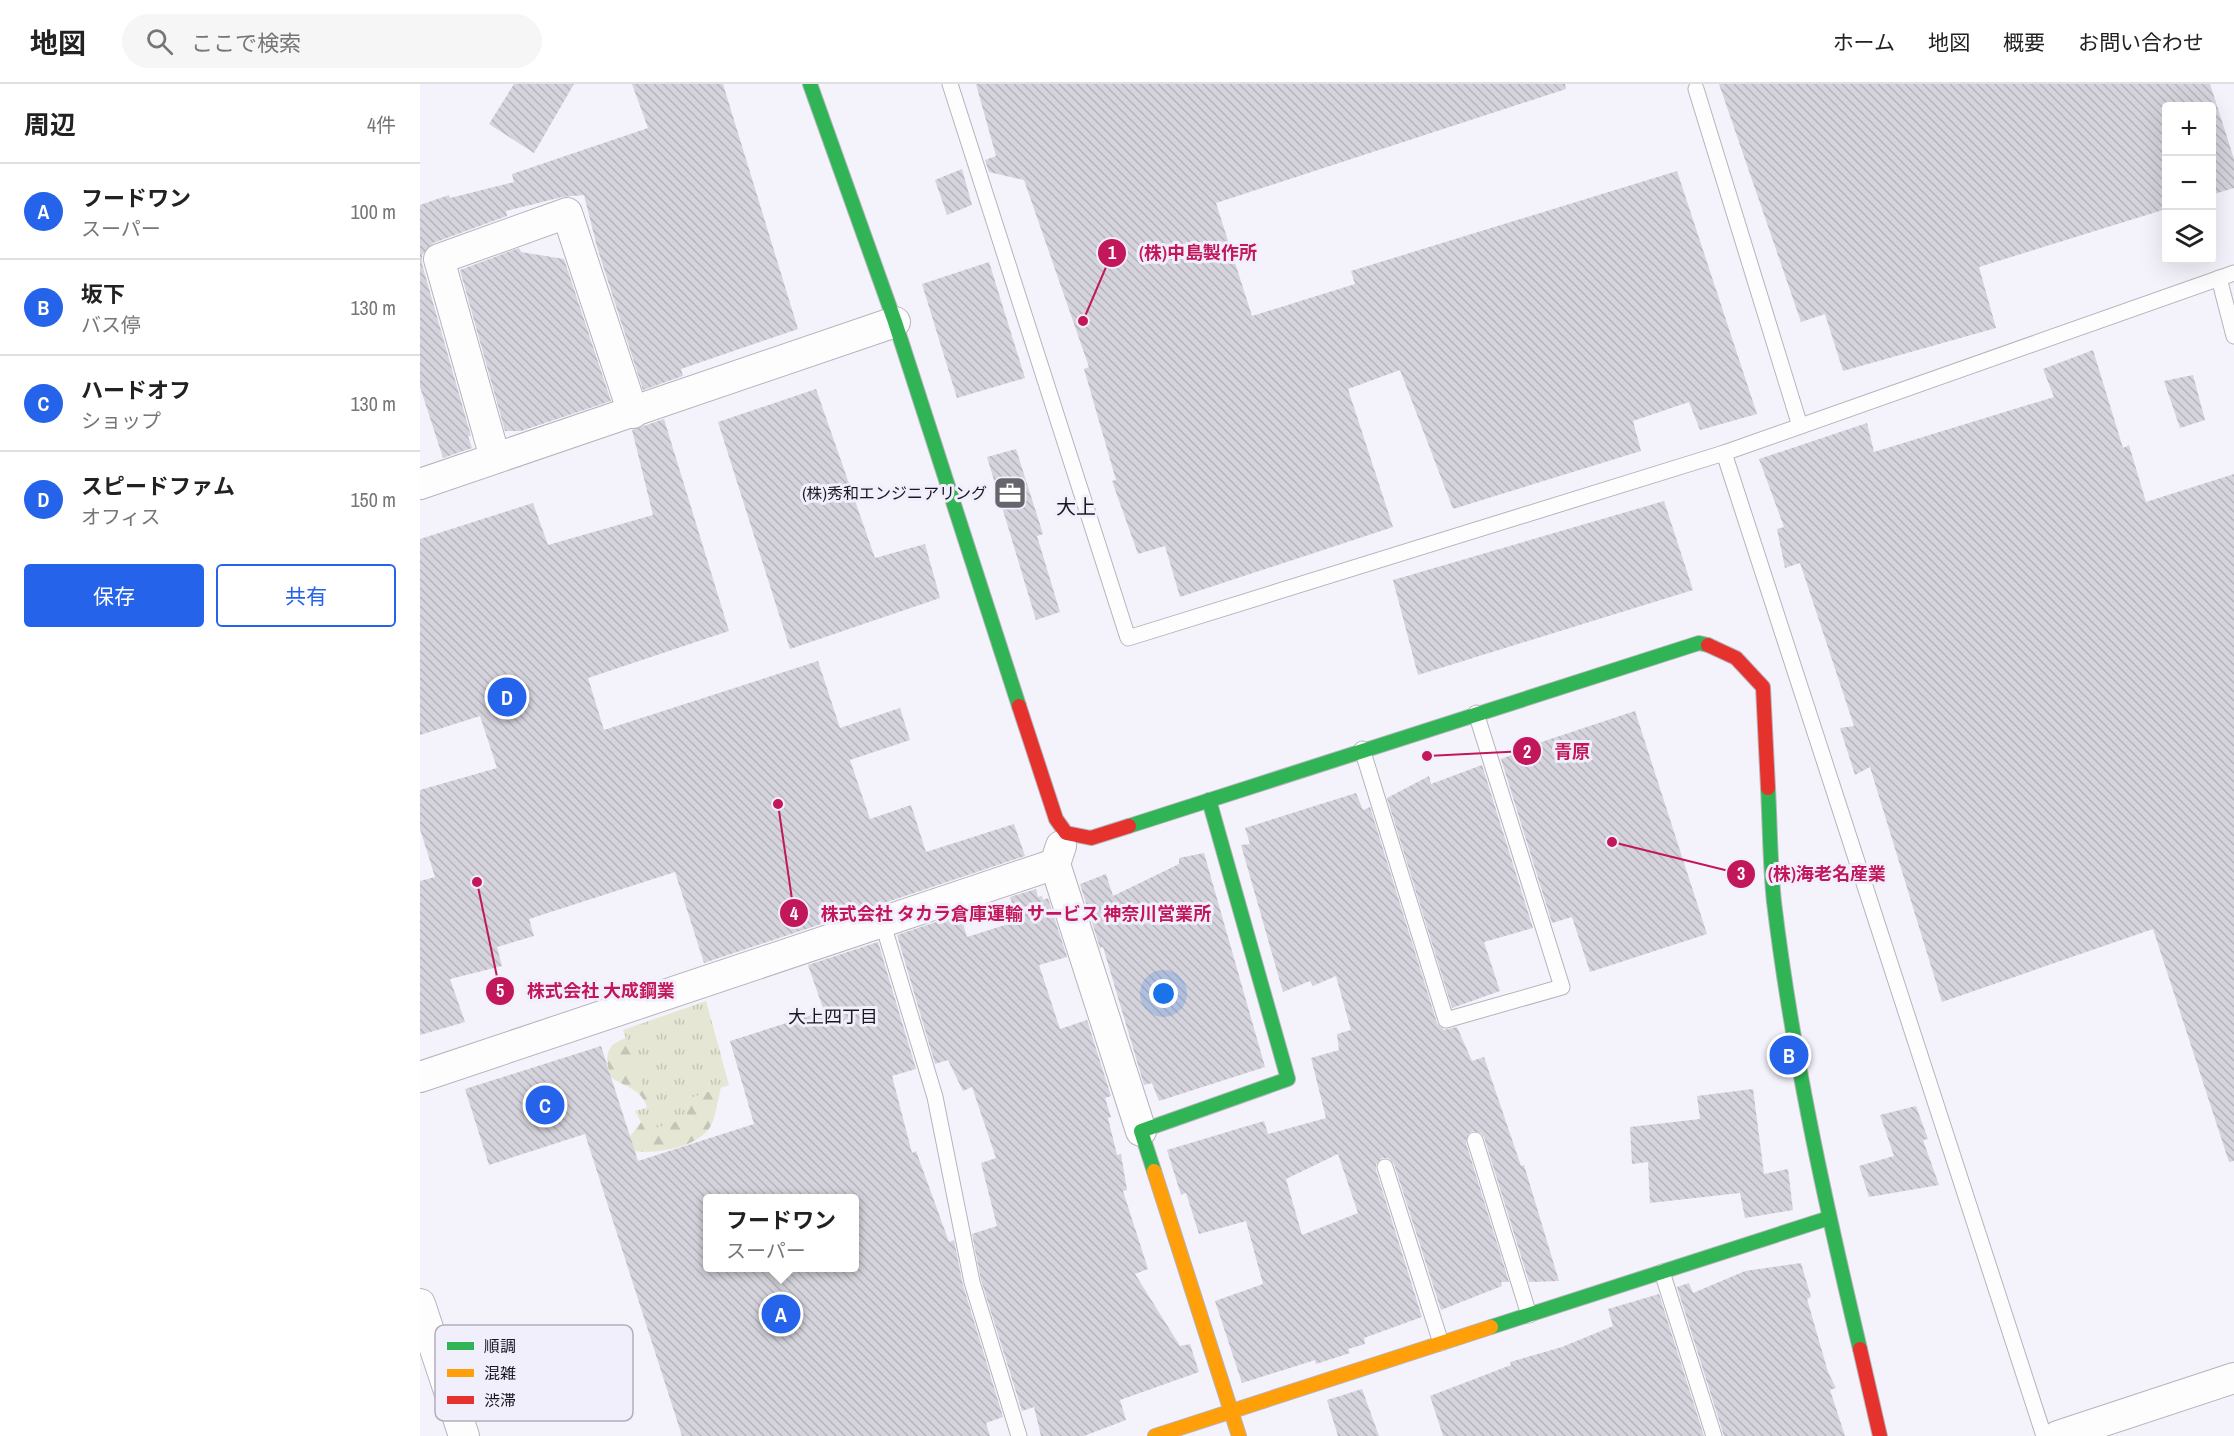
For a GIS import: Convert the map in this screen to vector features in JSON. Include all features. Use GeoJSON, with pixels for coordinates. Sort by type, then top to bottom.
{"type":"FeatureCollection","features":[{"type":"Feature","properties":{"kind":"street"},"geometry":{"type":"LineString","coordinates":[[810,84],[895,322],[1056,819],[1066,833],[1091,838],[1362,749],[1699,643],[1729,651],[1746,664],[1763,687],[1774,899],[1787,991],[1829,1218],[1880,1436]]}},
{"type":"Feature","properties":{"kind":"street"},"geometry":{"type":"LineString","coordinates":[[495,458],[439,259],[567,213],[633,413]]}},
{"type":"Feature","properties":{"kind":"street"},"geometry":{"type":"LineString","coordinates":[[420,484],[895,322]]}},
{"type":"Feature","properties":{"kind":"street"},"geometry":{"type":"LineString","coordinates":[[1141,1131],[1288,1079],[1209,800]]}},
{"type":"Feature","properties":{"kind":"street"},"geometry":{"type":"LineString","coordinates":[[1066,833],[1054,864],[1239,1436]]}},
{"type":"Feature","properties":{"kind":"street"},"geometry":{"type":"LineString","coordinates":[[420,1077],[1054,864]]}},
{"type":"Feature","properties":{"kind":"street"},"geometry":{"type":"LineString","coordinates":[[1155,1436],[1829,1218]]}},
{"type":"Feature","properties":{"kind":"street"},"geometry":{"type":"LineString","coordinates":[[420,1304],[435,1349]]}},
{"type":"Feature","properties":{"kind":"street"},"geometry":{"type":"LineString","coordinates":[[2058,1436],[2234,1378]]}},
{"type":"Feature","properties":{"kind":"street"},"geometry":{"type":"LineString","coordinates":[[459,1421],[464,1436]]}},
{"type":"Feature","properties":{"kind":"lane"},"geometry":{"type":"LineString","coordinates":[[951,84],[1128,638],[1724,453],[2227,275],[2234,336]]}},
{"type":"Feature","properties":{"kind":"lane"},"geometry":{"type":"LineString","coordinates":[[1696,89],[1800,426]]}},
{"type":"Feature","properties":{"kind":"lane"},"geometry":{"type":"LineString","coordinates":[[1724,453],[2044,1436]]}},
{"type":"Feature","properties":{"kind":"lane"},"geometry":{"type":"LineString","coordinates":[[1362,749],[1446,1020],[1562,987],[1476,714]]}},
{"type":"Feature","properties":{"kind":"lane"},"geometry":{"type":"LineString","coordinates":[[882,921],[935,1097],[972,1282],[1019,1436]]}},
{"type":"Feature","properties":{"kind":"lane"},"geometry":{"type":"LineString","coordinates":[[1475,1140],[1529,1315]]}},
{"type":"Feature","properties":{"kind":"lane"},"geometry":{"type":"LineString","coordinates":[[1385,1167],[1440,1344]]}},
{"type":"Feature","properties":{"kind":"lane"},"geometry":{"type":"LineString","coordinates":[[1662,1272],[1714,1436]]}},
{"type":"Feature","properties":{"kind":"green space"},"geometry":{"type":"Polygon","coordinates":[[[706,1001],[729,1085],[684,1100],[688,1118],[646,1131],[635,1111],[650,1107],[623,1030],[706,1001]]]}},
{"type":"Feature","properties":{"kind":"green space"},"geometry":{"type":"Polygon","coordinates":[[[711,1029],[719,1046],[722,1073],[715,1114],[710,1127],[696,1140],[686,1145],[664,1150],[634,1151],[628,1139],[648,1113],[644,1099],[640,1095],[612,1078],[607,1059],[611,1047],[628,1038],[642,1035],[711,1029]]]}},
{"type":"Feature","properties":{"kind":"building"},"geometry":{"type":"Polygon","coordinates":[[[514,84],[574,84],[534,153],[489,124],[514,84]]]}},
{"type":"Feature","properties":{"kind":"building"},"geometry":{"type":"Polygon","coordinates":[[[632,84],[723,84],[798,329],[681,369],[683,376],[643,390],[597,247],[584,195],[562,197],[506,211],[507,216],[433,243],[422,255],[422,264],[471,436],[468,436],[472,448],[443,458],[420,387],[420,205],[449,195],[450,198],[514,182],[512,174],[648,128],[632,84]]]}},
{"type":"Feature","properties":{"kind":"building"},"geometry":{"type":"Polygon","coordinates":[[[976,84],[1565,84],[1566,89],[1216,203],[1252,316],[1355,284],[1351,271],[1677,171],[1757,414],[1700,430],[1689,402],[1633,421],[1641,451],[1453,509],[1400,370],[1348,389],[1393,527],[1180,597],[1165,546],[1138,554],[1112,481],[1116,480],[1084,369],[1089,367],[1024,180],[989,172],[985,160],[996,156],[976,84]]]}},
{"type":"Feature","properties":{"kind":"building"},"geometry":{"type":"Polygon","coordinates":[[[1719,84],[2210,84],[2216,102],[2162,102],[2162,210],[1979,267],[1996,328],[1843,371],[1825,314],[1801,322],[1719,84]]]}},
{"type":"Feature","properties":{"kind":"building"},"geometry":{"type":"Polygon","coordinates":[[[2216,103],[2234,159],[2234,188],[2216,193],[2216,103]]]}},
{"type":"Feature","properties":{"kind":"building"},"geometry":{"type":"Polygon","coordinates":[[[962,169],[972,205],[947,215],[935,180],[962,169]]]}},
{"type":"Feature","properties":{"kind":"building"},"geometry":{"type":"Polygon","coordinates":[[[519,248],[521,252],[564,259],[611,401],[521,431],[505,431],[460,270],[519,248]]]}},
{"type":"Feature","properties":{"kind":"building"},"geometry":{"type":"Polygon","coordinates":[[[989,262],[1025,378],[957,398],[922,284],[989,262]]]}},
{"type":"Feature","properties":{"kind":"building"},"geometry":{"type":"Polygon","coordinates":[[[2093,350],[2123,448],[2129,445],[2146,502],[2234,474],[2234,1161],[2229,1162],[2153,929],[1942,1002],[1870,767],[1855,775],[1840,728],[1854,726],[1800,563],[1785,568],[1777,529],[1784,527],[1759,459],[1867,423],[1874,452],[2054,397],[2043,369],[2093,350]]]}},
{"type":"Feature","properties":{"kind":"building"},"geometry":{"type":"Polygon","coordinates":[[[2193,375],[2205,420],[2180,428],[2164,381],[2193,375]]]}},
{"type":"Feature","properties":{"kind":"building"},"geometry":{"type":"Polygon","coordinates":[[[816,389],[875,558],[925,544],[940,598],[790,649],[718,422],[816,389]]]}},
{"type":"Feature","properties":{"kind":"building"},"geometry":{"type":"Polygon","coordinates":[[[664,419],[729,631],[588,678],[604,730],[818,661],[840,728],[900,708],[910,740],[850,760],[870,819],[911,805],[926,852],[1014,824],[1025,856],[704,963],[675,872],[529,919],[534,936],[497,947],[502,966],[450,979],[465,1022],[420,1035],[420,881],[435,877],[420,829],[420,790],[497,768],[480,716],[420,735],[420,539],[533,503],[548,545],[653,515],[632,430],[664,419]]]}},
{"type":"Feature","properties":{"kind":"building"},"geometry":{"type":"Polygon","coordinates":[[[1016,449],[1043,534],[1037,536],[1060,612],[1036,620],[987,457],[1016,449]]]}},
{"type":"Feature","properties":{"kind":"building"},"geometry":{"type":"Polygon","coordinates":[[[1664,501],[1693,590],[1418,675],[1393,580],[1664,501]]]}},
{"type":"Feature","properties":{"kind":"building"},"geometry":{"type":"Polygon","coordinates":[[[1635,711],[1707,934],[1590,972],[1572,917],[1552,923],[1501,759],[1517,753],[1517,750],[1635,711]]]}},
{"type":"Feature","properties":{"kind":"building"},"geometry":{"type":"Polygon","coordinates":[[[1482,765],[1533,928],[1484,942],[1500,991],[1452,1008],[1387,798],[1429,776],[1431,784],[1482,765]]]}},
{"type":"Feature","properties":{"kind":"building"},"geometry":{"type":"Polygon","coordinates":[[[1356,793],[1363,810],[1370,807],[1437,1023],[1444,1030],[1457,1027],[1472,1061],[1484,1057],[1521,1166],[1524,1165],[1559,1281],[1529,1282],[1484,1137],[1481,1133],[1473,1131],[1468,1134],[1466,1143],[1509,1282],[1501,1282],[1502,1286],[1441,1310],[1394,1164],[1388,1158],[1382,1158],[1376,1164],[1376,1170],[1422,1317],[1364,1338],[1365,1344],[1348,1349],[1350,1353],[1316,1364],[1315,1360],[1242,1383],[1215,1301],[1263,1284],[1246,1221],[1199,1234],[1186,1193],[1181,1195],[1167,1150],[1264,1121],[1268,1134],[1326,1118],[1311,1058],[1339,1050],[1337,1034],[1351,1030],[1336,976],[1313,986],[1310,981],[1283,992],[1241,845],[1250,844],[1245,828],[1356,793]],[[1338,1154],[1286,1179],[1302,1235],[1358,1213],[1338,1154]]]}},
{"type":"Feature","properties":{"kind":"building"},"geometry":{"type":"Polygon","coordinates":[[[1204,853],[1265,1067],[1159,1101],[1152,1083],[1144,1085],[1103,947],[1100,948],[1080,884],[1106,874],[1113,896],[1179,864],[1179,858],[1204,853]]]}},
{"type":"Feature","properties":{"kind":"building"},"geometry":{"type":"Polygon","coordinates":[[[1036,889],[1038,897],[1042,896],[1043,900],[1048,898],[1067,957],[1039,965],[1060,1029],[1087,1020],[1111,1096],[1105,1098],[1111,1117],[1108,1118],[1117,1155],[1121,1154],[1127,1190],[1123,1191],[1148,1269],[1135,1274],[1180,1346],[1190,1344],[1199,1372],[1120,1400],[1126,1420],[1084,1436],[1041,1436],[1034,1407],[1022,1411],[981,1280],[972,1234],[997,1226],[981,1163],[996,1158],[972,1087],[963,1091],[948,1060],[935,1064],[897,935],[960,914],[967,937],[1018,921],[1010,897],[1036,889]]]}},
{"type":"Feature","properties":{"kind":"building"},"geometry":{"type":"Polygon","coordinates":[[[878,942],[916,1069],[892,1076],[912,1153],[916,1151],[949,1242],[954,1240],[963,1285],[1003,1417],[986,1423],[990,1436],[682,1436],[585,1134],[489,1165],[465,1089],[601,1046],[638,1161],[754,1124],[730,1041],[824,1011],[808,965],[878,942]]]}},
{"type":"Feature","properties":{"kind":"building"},"geometry":{"type":"Polygon","coordinates":[[[1753,1089],[1764,1174],[1788,1169],[1793,1210],[1745,1218],[1740,1193],[1650,1203],[1648,1162],[1632,1164],[1630,1127],[1700,1119],[1697,1096],[1753,1089]]]}},
{"type":"Feature","properties":{"kind":"building"},"geometry":{"type":"Polygon","coordinates":[[[1916,1106],[1928,1139],[1923,1140],[1939,1185],[1869,1197],[1859,1166],[1894,1156],[1880,1115],[1916,1106]]]}},
{"type":"Feature","properties":{"kind":"building"},"geometry":{"type":"Polygon","coordinates":[[[1801,1263],[1811,1297],[1807,1299],[1828,1372],[1836,1388],[1830,1390],[1845,1436],[1724,1436],[1677,1287],[1689,1283],[1693,1293],[1745,1271],[1801,1263]]]}},
{"type":"Feature","properties":{"kind":"building"},"geometry":{"type":"Polygon","coordinates":[[[1659,1294],[1704,1436],[1443,1436],[1430,1396],[1511,1365],[1510,1362],[1562,1347],[1613,1326],[1608,1309],[1659,1294]]]}},
{"type":"Feature","properties":{"kind":"building"},"geometry":{"type":"Polygon","coordinates":[[[1362,1389],[1379,1436],[1338,1436],[1327,1400],[1362,1389]]]}},
{"type":"Feature","properties":{"kind":"traffic: fast"},"geometry":{"type":"LineString","coordinates":[[810,84],[895,322],[1019,706]]}},
{"type":"Feature","properties":{"kind":"traffic: fast"},"geometry":{"type":"LineString","coordinates":[[1129,826],[1699,643],[1708,645]]}},
{"type":"Feature","properties":{"kind":"traffic: fast"},"geometry":{"type":"LineString","coordinates":[[1768,788],[1774,902],[1790,1014],[1822,1183],[1860,1349]]}},
{"type":"Feature","properties":{"kind":"traffic: fast"},"geometry":{"type":"LineString","coordinates":[[1154,1171],[1141,1131],[1288,1079],[1209,800]]}},
{"type":"Feature","properties":{"kind":"traffic: fast"},"geometry":{"type":"LineString","coordinates":[[1491,1327],[1829,1218]]}},
{"type":"Feature","properties":{"kind":"traffic: slow"},"geometry":{"type":"LineString","coordinates":[[1154,1171],[1239,1436]]}},
{"type":"Feature","properties":{"kind":"traffic: slow"},"geometry":{"type":"LineString","coordinates":[[1155,1436],[1491,1327]]}},
{"type":"Feature","properties":{"kind":"traffic: jam"},"geometry":{"type":"LineString","coordinates":[[1708,645],[1736,658],[1763,687],[1768,788]]}},
{"type":"Feature","properties":{"kind":"traffic: jam"},"geometry":{"type":"LineString","coordinates":[[1019,706],[1056,819],[1066,833],[1091,838],[1129,826]]}},
{"type":"Feature","properties":{"kind":"traffic: jam"},"geometry":{"type":"LineString","coordinates":[[1860,1349],[1880,1436]]}},
{"type":"Feature","properties":{"kind":"place","name":"(株)中島製作所"},"geometry":{"type":"Point","coordinates":[1083,321]}},
{"type":"Feature","properties":{"kind":"place","name":"(株)秀和エンジニアリング"},"geometry":{"type":"Point","coordinates":[1010,493]}},
{"type":"Feature","properties":{"kind":"place","name":"スピードファム"},"geometry":{"type":"Point","coordinates":[507,697]}},
{"type":"Feature","properties":{"kind":"place","name":"青原"},"geometry":{"type":"Point","coordinates":[1427,756]}},
{"type":"Feature","properties":{"kind":"place","name":"株式会社 タカラ倉庫運輸 サービス 神奈川営業所"},"geometry":{"type":"Point","coordinates":[778,804]}},
{"type":"Feature","properties":{"kind":"place","name":"(株)海老名産業"},"geometry":{"type":"Point","coordinates":[1612,842]}},
{"type":"Feature","properties":{"kind":"place","name":"株式会社 大成鋼業"},"geometry":{"type":"Point","coordinates":[477,882]}},
{"type":"Feature","properties":{"kind":"place","name":"坂下"},"geometry":{"type":"Point","coordinates":[1789,1055]}},
{"type":"Feature","properties":{"kind":"place","name":"ハードオフ"},"geometry":{"type":"Point","coordinates":[545,1105]}},
{"type":"Feature","properties":{"kind":"place","name":"フードワン"},"geometry":{"type":"Point","coordinates":[781,1314]}},
{"type":"Feature","properties":{"kind":"district","name":"大上"},"geometry":{"type":"Point","coordinates":[1076,506]}},
{"type":"Feature","properties":{"kind":"district","name":"大上四丁目"},"geometry":{"type":"Point","coordinates":[833,1016]}}]}
